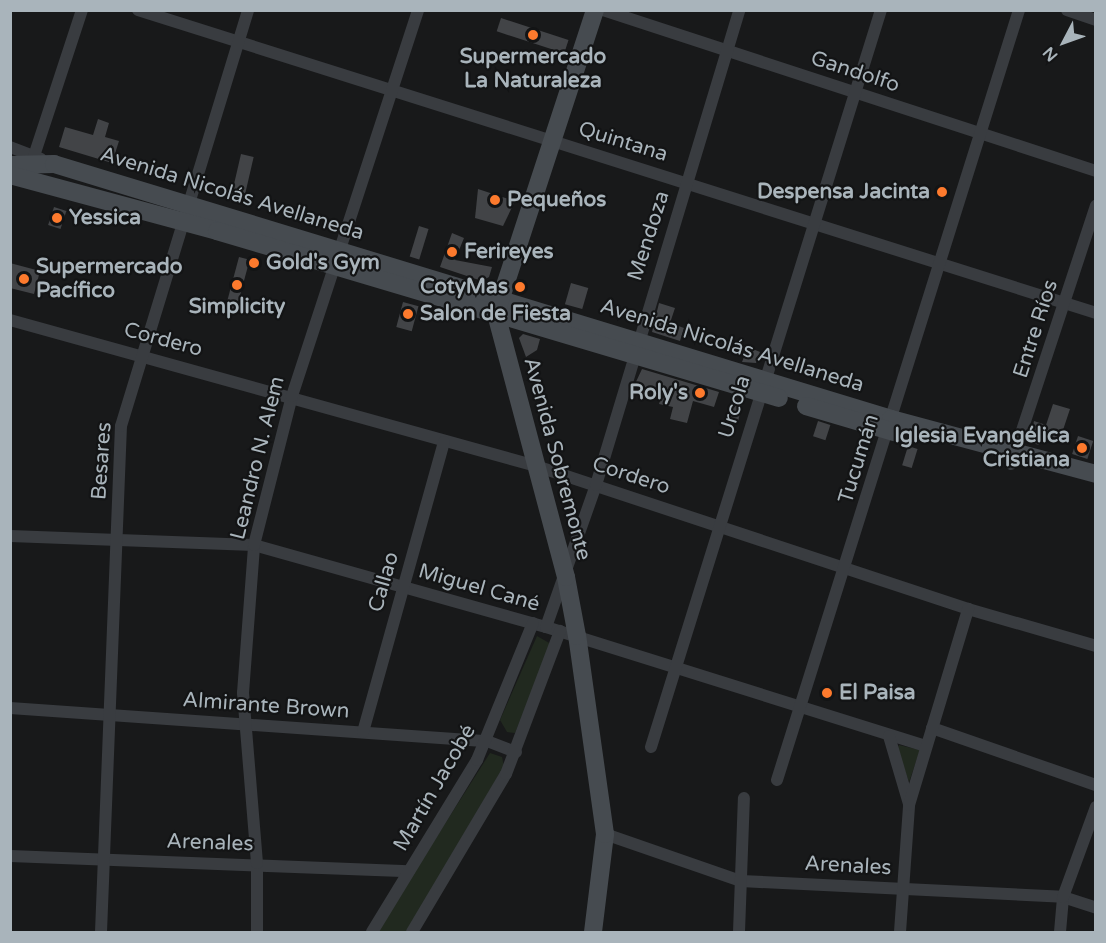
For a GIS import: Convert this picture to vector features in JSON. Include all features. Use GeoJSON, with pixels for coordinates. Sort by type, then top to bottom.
{"type":"FeatureCollection","features":[{"type":"Feature","properties":{"kind":"main road"},"geometry":{"type":"LineString","coordinates":[[496,305],[595,10]]}},
{"type":"Feature","properties":{"kind":"main road","name":"Avenida Nicolás Avellaneda"},"geometry":{"type":"LineString","coordinates":[[10,165],[54,164],[184,213]]}},
{"type":"Feature","properties":{"kind":"main road","name":"Avenida Nicolás Avellaneda"},"geometry":{"type":"LineString","coordinates":[[10,175],[184,213],[890,424],[1013,458],[1095,474]]}},
{"type":"Feature","properties":{"kind":"main road","name":"Avenida Sobremonte"},"geometry":{"type":"LineString","coordinates":[[496,305],[566,577],[568,634],[605,834],[593,933]]}},
{"type":"Feature","properties":{"kind":"main road","name":"Avenida Nicolás Avellaneda"},"geometry":{"type":"LineString","coordinates":[[1013,458],[1095,488]]}},
{"type":"Feature","properties":{"kind":"street"},"geometry":{"type":"LineString","coordinates":[[34,156],[82,10]]}},
{"type":"Feature","properties":{"kind":"street","name":"Quintana"},"geometry":{"type":"LineString","coordinates":[[138,10],[1095,313]]}},
{"type":"Feature","properties":{"kind":"street","name":"Besares"},"geometry":{"type":"LineString","coordinates":[[101,933],[121,426],[184,213],[248,10]]}},
{"type":"Feature","properties":{"kind":"street","name":"Leandro N. Alem"},"geometry":{"type":"LineString","coordinates":[[257,933],[257,863],[244,723],[254,545],[292,396],[418,10]]}},
{"type":"Feature","properties":{"kind":"street","name":"Gandolfo"},"geometry":{"type":"LineString","coordinates":[[603,10],[1095,171]]}},
{"type":"Feature","properties":{"kind":"street","name":"Mendoza"},"geometry":{"type":"LineString","coordinates":[[546,627],[566,577],[596,485],[634,347],[687,183],[739,10]]}},
{"type":"Feature","properties":{"kind":"street","name":"Urcola"},"geometry":{"type":"LineString","coordinates":[[651,747],[881,10]]}},
{"type":"Feature","properties":{"kind":"street","name":"Tucumán"},"geometry":{"type":"LineString","coordinates":[[777,780],[1019,10]]}},
{"type":"Feature","properties":{"kind":"street"},"geometry":{"type":"LineString","coordinates":[[1066,10],[1095,20]]}},
{"type":"Feature","properties":{"kind":"street"},"geometry":{"type":"LineString","coordinates":[[10,147],[54,164]]}},
{"type":"Feature","properties":{"kind":"street","name":"Entre Ríos"},"geometry":{"type":"LineString","coordinates":[[1013,458],[1066,303],[1095,206]]}},
{"type":"Feature","properties":{"kind":"street","name":"Cordero"},"geometry":{"type":"LineString","coordinates":[[10,320],[142,354],[444,442],[536,466],[968,609],[1095,646]]}},
{"type":"Feature","properties":{"kind":"street","name":"Callao"},"geometry":{"type":"LineString","coordinates":[[363,732],[444,442]]}},
{"type":"Feature","properties":{"kind":"street","name":"Miguel Cané"},"geometry":{"type":"LineString","coordinates":[[10,536],[254,545],[533,623],[924,746]]}},
{"type":"Feature","properties":{"kind":"street"},"geometry":{"type":"LineString","coordinates":[[900,933],[909,806],[924,746],[932,728],[968,609]]}},
{"type":"Feature","properties":{"kind":"street","name":"Martín Jacobé"},"geometry":{"type":"LineString","coordinates":[[372,933],[486,741],[533,623]]}},
{"type":"Feature","properties":{"kind":"street"},"geometry":{"type":"LineString","coordinates":[[412,933],[516,752],[568,634]]}},
{"type":"Feature","properties":{"kind":"street","name":"Almirante Brown"},"geometry":{"type":"LineString","coordinates":[[10,708],[486,741],[516,752]]}},
{"type":"Feature","properties":{"kind":"street"},"geometry":{"type":"LineString","coordinates":[[932,728],[1095,784]]}},
{"type":"Feature","properties":{"kind":"street"},"geometry":{"type":"LineString","coordinates":[[889,736],[909,806]]}},
{"type":"Feature","properties":{"kind":"street"},"geometry":{"type":"LineString","coordinates":[[739,933],[744,798]]}},
{"type":"Feature","properties":{"kind":"street"},"geometry":{"type":"LineString","coordinates":[[1060,933],[1063,897],[1095,807]]}},
{"type":"Feature","properties":{"kind":"street","name":"Arenales"},"geometry":{"type":"LineString","coordinates":[[605,834],[741,881],[1063,897],[1095,908]]}},
{"type":"Feature","properties":{"kind":"street","name":"Arenales"},"geometry":{"type":"LineString","coordinates":[[10,856],[257,863],[409,871]]}},
{"type":"Feature","properties":{"kind":"green space"},"geometry":{"type":"Polygon","coordinates":[[[537,636],[551,644],[515,733],[507,732],[500,720],[537,636]]]}},
{"type":"Feature","properties":{"kind":"green space"},"geometry":{"type":"Polygon","coordinates":[[[899,745],[920,750],[909,782],[897,749],[899,745]]]}},
{"type":"Feature","properties":{"kind":"green space"},"geometry":{"type":"Polygon","coordinates":[[[490,753],[502,757],[504,766],[406,932],[376,932],[490,753]]]}},
{"type":"Feature","properties":{"kind":"building","name":"Supermercado La Naturaleza"},"geometry":{"type":"Polygon","coordinates":[[[501,18],[569,40],[564,53],[497,31],[501,18]]]}},
{"type":"Feature","properties":{"kind":"building"},"geometry":{"type":"Polygon","coordinates":[[[98,119],[109,123],[105,137],[119,141],[112,163],[59,147],[65,127],[93,135],[98,119]]]}},
{"type":"Feature","properties":{"kind":"building"},"geometry":{"type":"Polygon","coordinates":[[[241,154],[254,157],[243,204],[230,201],[241,154]]]}},
{"type":"Feature","properties":{"kind":"building"},"geometry":{"type":"Polygon","coordinates":[[[478,189],[515,201],[503,226],[475,218],[478,189]]]}},
{"type":"Feature","properties":{"kind":"building","name":"Yessica"},"geometry":{"type":"Polygon","coordinates":[[[54,207],[66,211],[60,229],[48,225],[54,207]]]}},
{"type":"Feature","properties":{"kind":"building"},"geometry":{"type":"Polygon","coordinates":[[[419,226],[429,229],[419,260],[410,257],[419,226]]]}},
{"type":"Feature","properties":{"kind":"building"},"geometry":{"type":"Polygon","coordinates":[[[452,233],[464,238],[455,260],[492,267],[489,277],[482,281],[440,267],[452,233]]]}},
{"type":"Feature","properties":{"kind":"building","name":"Simplicity"},"geometry":{"type":"Polygon","coordinates":[[[239,257],[250,260],[235,313],[225,310],[239,257]]]}},
{"type":"Feature","properties":{"kind":"building","name":"Supermercado Pacífico"},"geometry":{"type":"Polygon","coordinates":[[[10,263],[40,271],[34,294],[10,288],[10,263]]]}},
{"type":"Feature","properties":{"kind":"building"},"geometry":{"type":"Polygon","coordinates":[[[571,283],[588,288],[582,309],[565,304],[571,283]]]}},
{"type":"Feature","properties":{"kind":"building","name":"Salon de Fiesta"},"geometry":{"type":"Polygon","coordinates":[[[403,302],[418,306],[412,331],[396,327],[403,302]]]}},
{"type":"Feature","properties":{"kind":"building"},"geometry":{"type":"Polygon","coordinates":[[[659,303],[675,308],[670,323],[684,328],[680,341],[652,332],[659,303]]]}},
{"type":"Feature","properties":{"kind":"building"},"geometry":{"type":"Polygon","coordinates":[[[523,334],[540,339],[537,350],[526,357],[519,338],[523,334]]]}},
{"type":"Feature","properties":{"kind":"building"},"geometry":{"type":"Polygon","coordinates":[[[748,347],[760,352],[756,363],[742,362],[748,347]]]}},
{"type":"Feature","properties":{"kind":"building"},"geometry":{"type":"Polygon","coordinates":[[[642,369],[719,392],[714,407],[693,401],[687,423],[670,419],[673,407],[659,404],[662,394],[634,386],[642,369]]]}},
{"type":"Feature","properties":{"kind":"building"},"geometry":{"type":"Polygon","coordinates":[[[734,399],[743,401],[738,422],[729,420],[734,399]]]}},
{"type":"Feature","properties":{"kind":"building"},"geometry":{"type":"Polygon","coordinates":[[[1053,404],[1070,409],[1060,439],[1043,434],[1039,445],[1029,442],[1034,421],[1046,425],[1053,404]]]}},
{"type":"Feature","properties":{"kind":"building"},"geometry":{"type":"Polygon","coordinates":[[[818,421],[830,425],[825,440],[813,436],[818,421]]]}},
{"type":"Feature","properties":{"kind":"building","name":"Iglesia Evangélica Cristiana"},"geometry":{"type":"Polygon","coordinates":[[[1078,436],[1093,441],[1087,459],[1072,454],[1078,436]]]}},
{"type":"Feature","properties":{"kind":"building"},"geometry":{"type":"Polygon","coordinates":[[[908,446],[918,449],[912,468],[902,465],[908,446]]]}},
{"type":"Feature","properties":{"kind":"place","name":"Supermercado La Naturaleza"},"geometry":{"type":"Point","coordinates":[533,35]}},
{"type":"Feature","properties":{"kind":"place","name":"Despensa Jacinta"},"geometry":{"type":"Point","coordinates":[942,192]}},
{"type":"Feature","properties":{"kind":"place","name":"Pequeños"},"geometry":{"type":"Point","coordinates":[495,200]}},
{"type":"Feature","properties":{"kind":"place","name":"Yessica"},"geometry":{"type":"Point","coordinates":[57,218]}},
{"type":"Feature","properties":{"kind":"place","name":"Ferireyes"},"geometry":{"type":"Point","coordinates":[452,252]}},
{"type":"Feature","properties":{"kind":"place","name":"Gold's Gym"},"geometry":{"type":"Point","coordinates":[254,263]}},
{"type":"Feature","properties":{"kind":"place","name":"Supermercado Pacífico"},"geometry":{"type":"Point","coordinates":[24,279]}},
{"type":"Feature","properties":{"kind":"place","name":"Simplicity"},"geometry":{"type":"Point","coordinates":[237,285]}},
{"type":"Feature","properties":{"kind":"place","name":"CotyMas"},"geometry":{"type":"Point","coordinates":[520,287]}},
{"type":"Feature","properties":{"kind":"place","name":"Salon de Fiesta"},"geometry":{"type":"Point","coordinates":[408,314]}},
{"type":"Feature","properties":{"kind":"place","name":"Roly's"},"geometry":{"type":"Point","coordinates":[700,393]}},
{"type":"Feature","properties":{"kind":"place","name":"Iglesia Evangélica Cristiana"},"geometry":{"type":"Point","coordinates":[1082,448]}},
{"type":"Feature","properties":{"kind":"place","name":"El Paisa"},"geometry":{"type":"Point","coordinates":[827,693]}}]}
